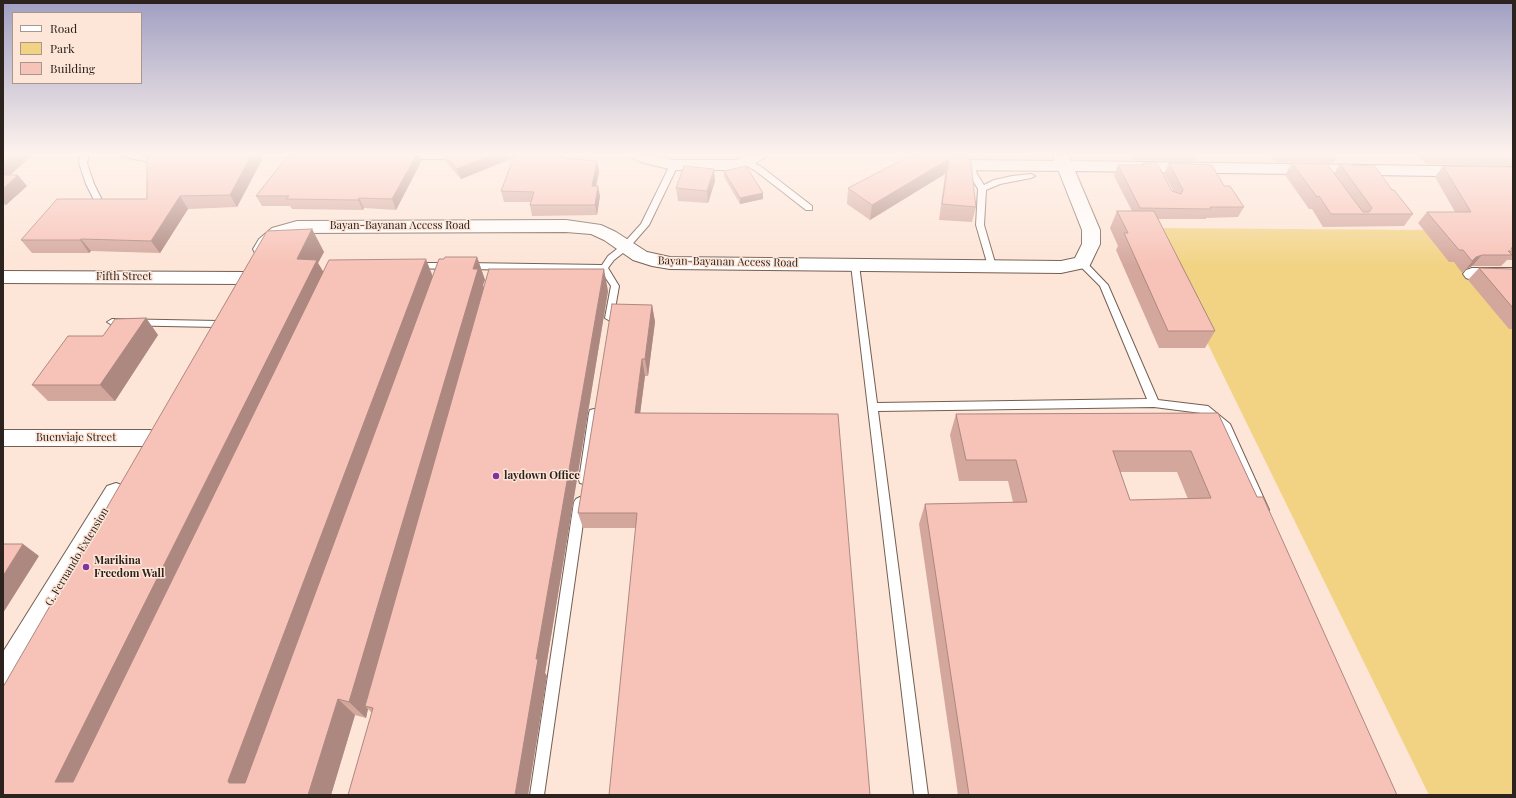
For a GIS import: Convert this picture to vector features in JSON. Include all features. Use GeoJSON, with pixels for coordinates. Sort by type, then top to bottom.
{"type":"FeatureCollection","features":[{"type":"Feature","properties":{"kind":"street"},"geometry":{"type":"LineString","coordinates":[[1075,191],[1091,230],[1091,244],[1082,263]]}},
{"type":"Feature","properties":{"kind":"street","name":"Bayan-Bayanan Access Road"},"geometry":{"type":"LineString","coordinates":[[246,278],[266,243],[278,232],[297,226],[566,226],[594,229],[610,236],[640,256],[670,263],[1061,267],[1082,263]]}},
{"type":"Feature","properties":{"kind":"street"},"geometry":{"type":"LineString","coordinates":[[1472,274],[1513,274]]}},
{"type":"Feature","properties":{"kind":"street","name":"Fifth Street"},"geometry":{"type":"LineString","coordinates":[[3,277],[246,278]]}},
{"type":"Feature","properties":{"kind":"street"},"geometry":{"type":"LineString","coordinates":[[206,344],[246,278]]}},
{"type":"Feature","properties":{"kind":"street"},"geometry":{"type":"LineString","coordinates":[[138,458],[162,418]]}},
{"type":"Feature","properties":{"kind":"street","name":"Buenviaje Street"},"geometry":{"type":"LineString","coordinates":[[3,438],[150,438]]}},
{"type":"Feature","properties":{"kind":"street","name":"G. Fernando Extension"},"geometry":{"type":"LineString","coordinates":[[3,678],[125,478]]}},
{"type":"Feature","properties":{"kind":"lane"},"geometry":{"type":"LineString","coordinates":[[94,191],[100,204]]}},
{"type":"Feature","properties":{"kind":"lane"},"geometry":{"type":"LineString","coordinates":[[604,268],[611,258],[625,247],[645,225],[661,191]]}},
{"type":"Feature","properties":{"kind":"lane"},"geometry":{"type":"LineString","coordinates":[[787,191],[809,208]]}},
{"type":"Feature","properties":{"kind":"lane"},"geometry":{"type":"LineString","coordinates":[[982,191],[980,224],[992,266]]}},
{"type":"Feature","properties":{"kind":"lane"},"geometry":{"type":"LineString","coordinates":[[1082,263],[1104,285],[1154,402]]}},
{"type":"Feature","properties":{"kind":"lane"},"geometry":{"type":"LineString","coordinates":[[855,265],[863,334],[874,407],[921,795]]}},
{"type":"Feature","properties":{"kind":"lane"},"geometry":{"type":"LineString","coordinates":[[410,266],[446,270],[497,271],[604,268]]}},
{"type":"Feature","properties":{"kind":"lane"},"geometry":{"type":"LineString","coordinates":[[604,268],[615,286],[608,332]]}},
{"type":"Feature","properties":{"kind":"lane"},"geometry":{"type":"LineString","coordinates":[[112,322],[218,324]]}},
{"type":"Feature","properties":{"kind":"lane"},"geometry":{"type":"LineString","coordinates":[[538,795],[596,401]]}},
{"type":"Feature","properties":{"kind":"lane"},"geometry":{"type":"LineString","coordinates":[[874,407],[1154,402],[1204,409],[1226,427],[1268,521]]}},
{"type":"Feature","properties":{"kind":"green space"},"geometry":{"type":"Polygon","coordinates":[[[1151,228],[1436,230],[1513,325],[1513,795],[1429,795],[1151,228]]]}},
{"type":"Feature","properties":{"kind":"building"},"geometry":{"type":"Polygon","coordinates":[[[147,191],[232,191],[230,195],[180,196],[151,241],[81,239],[21,240],[57,199],[147,199],[147,191]]]}},
{"type":"Feature","properties":{"kind":"building"},"geometry":{"type":"Polygon","coordinates":[[[260,191],[396,191],[392,199],[286,199],[289,196],[256,196],[260,191]]]}},
{"type":"Feature","properties":{"kind":"building"},"geometry":{"type":"Polygon","coordinates":[[[509,191],[597,191],[595,205],[530,205],[534,192],[509,191]]]}},
{"type":"Feature","properties":{"kind":"building"},"geometry":{"type":"Polygon","coordinates":[[[736,191],[762,191],[763,193],[740,198],[736,191]]]}},
{"type":"Feature","properties":{"kind":"building"},"geometry":{"type":"Polygon","coordinates":[[[853,191],[895,191],[872,205],[853,191]]]}},
{"type":"Feature","properties":{"kind":"building"},"geometry":{"type":"Polygon","coordinates":[[[944,191],[974,191],[976,207],[942,204],[944,191]]]}},
{"type":"Feature","properties":{"kind":"building"},"geometry":{"type":"Polygon","coordinates":[[[1131,191],[1173,191],[1181,194],[1182,191],[1233,191],[1244,207],[1210,207],[1211,209],[1140,208],[1131,191]]]}},
{"type":"Feature","properties":{"kind":"building"},"geometry":{"type":"Polygon","coordinates":[[[1313,191],[1347,191],[1363,212],[1369,212],[1372,208],[1360,191],[1395,191],[1413,214],[1331,214],[1319,196],[1317,197],[1313,191]]]}},
{"type":"Feature","properties":{"kind":"building"},"geometry":{"type":"Polygon","coordinates":[[[1458,191],[1513,191],[1513,248],[1511,248],[1513,251],[1508,251],[1512,255],[1482,255],[1476,257],[1472,261],[1463,250],[1459,250],[1427,212],[1471,212],[1458,191]]]}},
{"type":"Feature","properties":{"kind":"building"},"geometry":{"type":"Polygon","coordinates":[[[1117,211],[1154,211],[1215,331],[1168,331],[1124,233],[1128,233],[1117,211]]]}},
{"type":"Feature","properties":{"kind":"building"},"geometry":{"type":"Polygon","coordinates":[[[312,229],[297,259],[317,260],[55,782],[73,782],[329,260],[426,259],[228,781],[229,783],[245,783],[439,259],[444,259],[445,257],[477,257],[473,269],[478,269],[349,702],[338,699],[308,795],[3,795],[3,687],[267,231],[312,229]]]}},
{"type":"Feature","properties":{"kind":"building"},"geometry":{"type":"Polygon","coordinates":[[[1479,268],[1513,269],[1513,308],[1479,268]]]}},
{"type":"Feature","properties":{"kind":"building"},"geometry":{"type":"Polygon","coordinates":[[[489,269],[604,269],[536,659],[538,659],[515,795],[348,795],[373,708],[365,706],[489,269]]]}},
{"type":"Feature","properties":{"kind":"building"},"geometry":{"type":"Polygon","coordinates":[[[612,304],[652,305],[645,359],[642,359],[635,413],[838,414],[870,795],[609,795],[637,513],[578,513],[612,304]]]}},
{"type":"Feature","properties":{"kind":"building"},"geometry":{"type":"Polygon","coordinates":[[[146,318],[100,385],[32,385],[68,336],[103,336],[115,319],[146,318]]]}},
{"type":"Feature","properties":{"kind":"building"},"geometry":{"type":"Polygon","coordinates":[[[1218,413],[1257,497],[1263,497],[1397,795],[969,795],[925,504],[1027,502],[1016,460],[966,460],[956,414],[1218,413]],[[1113,451],[1130,500],[1211,498],[1191,451],[1113,451]]]}},
{"type":"Feature","properties":{"kind":"building"},"geometry":{"type":"Polygon","coordinates":[[[3,544],[23,544],[3,576],[3,544]]]}},
{"type":"Feature","properties":{"kind":"place","name":"laydown Office"},"geometry":{"type":"Point","coordinates":[496,476]}},
{"type":"Feature","properties":{"kind":"place","name":"Marikina Freedom Wall"},"geometry":{"type":"Point","coordinates":[86,567]}}]}
